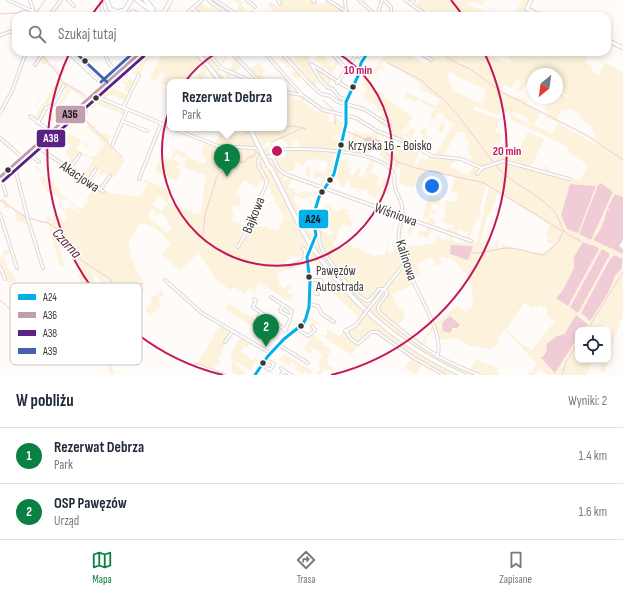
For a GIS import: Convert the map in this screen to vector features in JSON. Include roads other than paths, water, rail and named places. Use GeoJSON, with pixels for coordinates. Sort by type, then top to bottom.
{"type":"FeatureCollection","features":[{"type":"Feature","properties":{"kind":"highway"},"geometry":{"type":"LineString","coordinates":[[108,0],[111,8],[118,11],[125,8],[130,1]]}},
{"type":"Feature","properties":{"kind":"highway"},"geometry":{"type":"LineString","coordinates":[[137,0],[157,12]]}},
{"type":"Feature","properties":{"kind":"highway"},"geometry":{"type":"LineString","coordinates":[[140,0],[158,12]]}},
{"type":"Feature","properties":{"kind":"highway"},"geometry":{"type":"LineString","coordinates":[[145,0],[153,9]]}},
{"type":"Feature","properties":{"kind":"highway"},"geometry":{"type":"LineString","coordinates":[[201,56],[220,79]]}},
{"type":"Feature","properties":{"kind":"highway"},"geometry":{"type":"LineString","coordinates":[[252,131],[306,239],[322,263],[344,291],[371,318],[400,341],[433,362],[459,375]]}},
{"type":"Feature","properties":{"kind":"highway"},"geometry":{"type":"LineString","coordinates":[[270,166],[307,238],[326,266],[346,290],[369,313],[398,338],[434,360],[463,375]]}},
{"type":"Feature","properties":{"kind":"main road"},"geometry":{"type":"LineString","coordinates":[[164,12],[170,0]]}},
{"type":"Feature","properties":{"kind":"main road"},"geometry":{"type":"LineString","coordinates":[[531,0],[527,8],[533,12]]}},
{"type":"Feature","properties":{"kind":"main road"},"geometry":{"type":"LineString","coordinates":[[611,42],[623,48]]}},
{"type":"Feature","properties":{"kind":"main road"},"geometry":{"type":"LineString","coordinates":[[0,176],[95,95],[136,56]]}},
{"type":"Feature","properties":{"kind":"street"},"geometry":{"type":"LineString","coordinates":[[8,0],[33,12]]}},
{"type":"Feature","properties":{"kind":"street"},"geometry":{"type":"LineString","coordinates":[[30,0],[33,12]]}},
{"type":"Feature","properties":{"kind":"street"},"geometry":{"type":"LineString","coordinates":[[52,12],[61,0]]}},
{"type":"Feature","properties":{"kind":"street"},"geometry":{"type":"LineString","coordinates":[[68,0],[74,6]]}},
{"type":"Feature","properties":{"kind":"street"},"geometry":{"type":"LineString","coordinates":[[100,0],[104,12]]}},
{"type":"Feature","properties":{"kind":"street"},"geometry":{"type":"LineString","coordinates":[[188,12],[202,0]]}},
{"type":"Feature","properties":{"kind":"street"},"geometry":{"type":"LineString","coordinates":[[208,0],[224,12]]}},
{"type":"Feature","properties":{"kind":"street"},"geometry":{"type":"LineString","coordinates":[[215,0],[232,12]]}},
{"type":"Feature","properties":{"kind":"street"},"geometry":{"type":"LineString","coordinates":[[246,0],[254,7]]}},
{"type":"Feature","properties":{"kind":"street"},"geometry":{"type":"LineString","coordinates":[[278,0],[280,4]]}},
{"type":"Feature","properties":{"kind":"street"},"geometry":{"type":"LineString","coordinates":[[328,0],[346,11]]}},
{"type":"Feature","properties":{"kind":"street"},"geometry":{"type":"LineString","coordinates":[[346,0],[346,11]]}},
{"type":"Feature","properties":{"kind":"street"},"geometry":{"type":"LineString","coordinates":[[359,0],[372,12]]}},
{"type":"Feature","properties":{"kind":"street"},"geometry":{"type":"LineString","coordinates":[[378,12],[383,0],[391,7],[392,12]]}},
{"type":"Feature","properties":{"kind":"street"},"geometry":{"type":"LineString","coordinates":[[406,0],[423,12]]}},
{"type":"Feature","properties":{"kind":"street"},"geometry":{"type":"LineString","coordinates":[[412,4],[414,0]]}},
{"type":"Feature","properties":{"kind":"street"},"geometry":{"type":"LineString","coordinates":[[193,8],[198,12]]}},
{"type":"Feature","properties":{"kind":"street"},"geometry":{"type":"LineString","coordinates":[[0,35],[12,31]]}},
{"type":"Feature","properties":{"kind":"street"},"geometry":{"type":"LineString","coordinates":[[0,112],[8,100],[24,56]]}},
{"type":"Feature","properties":{"kind":"street"},"geometry":{"type":"LineString","coordinates":[[35,65],[41,56]]}},
{"type":"Feature","properties":{"kind":"street"},"geometry":{"type":"LineString","coordinates":[[72,56],[104,86]]}},
{"type":"Feature","properties":{"kind":"street"},"geometry":{"type":"LineString","coordinates":[[106,56],[108,62],[118,74]]}},
{"type":"Feature","properties":{"kind":"street"},"geometry":{"type":"LineString","coordinates":[[124,68],[123,62],[129,56]]}},
{"type":"Feature","properties":{"kind":"street"},"geometry":{"type":"LineString","coordinates":[[211,56],[220,67],[247,79]]}},
{"type":"Feature","properties":{"kind":"street"},"geometry":{"type":"LineString","coordinates":[[235,56],[257,79]]}},
{"type":"Feature","properties":{"kind":"street"},"geometry":{"type":"LineString","coordinates":[[268,56],[302,95],[323,110],[356,118],[379,132],[406,142],[432,156],[461,159],[482,168]]}},
{"type":"Feature","properties":{"kind":"street"},"geometry":{"type":"LineString","coordinates":[[285,56],[319,92],[330,96],[338,102],[364,109],[390,126]]}},
{"type":"Feature","properties":{"kind":"street"},"geometry":{"type":"LineString","coordinates":[[336,56],[339,59],[340,65],[351,71],[359,72]]}},
{"type":"Feature","properties":{"kind":"street"},"geometry":{"type":"LineString","coordinates":[[337,83],[346,68],[356,56],[363,60]]}},
{"type":"Feature","properties":{"kind":"street"},"geometry":{"type":"LineString","coordinates":[[305,261],[316,234],[313,223],[317,203],[334,175],[346,124],[345,104],[366,56]]}},
{"type":"Feature","properties":{"kind":"street"},"geometry":{"type":"LineString","coordinates":[[425,56],[432,60]]}},
{"type":"Feature","properties":{"kind":"street"},"geometry":{"type":"LineString","coordinates":[[347,99],[340,98],[333,89],[327,87],[311,64],[337,83],[351,90]]}},
{"type":"Feature","properties":{"kind":"street"},"geometry":{"type":"LineString","coordinates":[[123,108],[139,75]]}},
{"type":"Feature","properties":{"kind":"street"},"geometry":{"type":"LineString","coordinates":[[38,123],[46,108],[53,105],[64,85]]}},
{"type":"Feature","properties":{"kind":"street"},"geometry":{"type":"LineString","coordinates":[[287,92],[302,95]]}},
{"type":"Feature","properties":{"kind":"street"},"geometry":{"type":"LineString","coordinates":[[95,95],[167,126]]}},
{"type":"Feature","properties":{"kind":"street"},"geometry":{"type":"LineString","coordinates":[[112,146],[127,110]]}},
{"type":"Feature","properties":{"kind":"street"},"geometry":{"type":"LineString","coordinates":[[30,116],[51,132]]}},
{"type":"Feature","properties":{"kind":"street"},"geometry":{"type":"LineString","coordinates":[[122,121],[147,131]]}},
{"type":"Feature","properties":{"kind":"street"},"geometry":{"type":"LineString","coordinates":[[139,179],[161,124]]}},
{"type":"Feature","properties":{"kind":"street"},"geometry":{"type":"LineString","coordinates":[[179,131],[216,145],[255,148],[262,155],[271,157]]}},
{"type":"Feature","properties":{"kind":"street"},"geometry":{"type":"LineString","coordinates":[[0,138],[22,157]]}},
{"type":"Feature","properties":{"kind":"street","name":"Akacjowa"},"geometry":{"type":"LineString","coordinates":[[36,146],[104,192]]}},
{"type":"Feature","properties":{"kind":"street","name":"Kalinowa"},"geometry":{"type":"LineString","coordinates":[[271,157],[276,150],[298,147],[321,149],[365,156],[388,167],[393,173],[395,187],[403,204],[399,240],[405,259],[409,261],[414,283],[437,336],[439,350],[437,357]]}},
{"type":"Feature","properties":{"kind":"street"},"geometry":{"type":"LineString","coordinates":[[28,152],[40,162]]}},
{"type":"Feature","properties":{"kind":"street"},"geometry":{"type":"LineString","coordinates":[[70,169],[80,154]]}},
{"type":"Feature","properties":{"kind":"street","name":"Bajkowa"},"geometry":{"type":"LineString","coordinates":[[238,247],[246,235],[267,180],[257,165],[257,161],[262,155]]}},
{"type":"Feature","properties":{"kind":"street","name":"Wiśniowa"},"geometry":{"type":"LineString","coordinates":[[271,157],[280,171],[285,174],[471,241]]}},
{"type":"Feature","properties":{"kind":"street"},"geometry":{"type":"LineString","coordinates":[[477,174],[482,168],[503,161],[569,179]]}},
{"type":"Feature","properties":{"kind":"street"},"geometry":{"type":"LineString","coordinates":[[14,164],[29,223],[43,268]]}},
{"type":"Feature","properties":{"kind":"street"},"geometry":{"type":"LineString","coordinates":[[88,181],[96,168]]}},
{"type":"Feature","properties":{"kind":"street"},"geometry":{"type":"LineString","coordinates":[[0,176],[6,195]]}},
{"type":"Feature","properties":{"kind":"street"},"geometry":{"type":"LineString","coordinates":[[100,190],[110,176]]}},
{"type":"Feature","properties":{"kind":"street"},"geometry":{"type":"LineString","coordinates":[[0,214],[17,268]]}},
{"type":"Feature","properties":{"kind":"street"},"geometry":{"type":"LineString","coordinates":[[313,223],[316,224],[319,230],[321,247],[349,287],[367,301],[372,298],[379,288],[385,289]]}},
{"type":"Feature","properties":{"kind":"street"},"geometry":{"type":"LineString","coordinates":[[256,374],[261,364],[270,353],[306,320],[309,304],[310,280],[305,261],[305,250],[303,248]]}},
{"type":"Feature","properties":{"kind":"street"},"geometry":{"type":"LineString","coordinates":[[405,259],[402,267],[356,325],[345,330],[350,338],[358,344],[371,332],[377,332],[414,358],[444,375]]}},
{"type":"Feature","properties":{"kind":"street"},"geometry":{"type":"LineString","coordinates":[[288,266],[305,261]]}},
{"type":"Feature","properties":{"kind":"street"},"geometry":{"type":"LineString","coordinates":[[0,267],[5,279]]}},
{"type":"Feature","properties":{"kind":"street"},"geometry":{"type":"LineString","coordinates":[[322,277],[321,280],[323,286],[328,288]]}},
{"type":"Feature","properties":{"kind":"street"},"geometry":{"type":"LineString","coordinates":[[165,280],[202,313],[270,353]]}},
{"type":"Feature","properties":{"kind":"street"},"geometry":{"type":"LineString","coordinates":[[310,280],[321,280]]}},
{"type":"Feature","properties":{"kind":"street"},"geometry":{"type":"LineString","coordinates":[[385,289],[387,294],[378,306],[379,312],[421,347],[437,357],[479,375]]}},
{"type":"Feature","properties":{"kind":"street"},"geometry":{"type":"LineString","coordinates":[[309,292],[318,294]]}},
{"type":"Feature","properties":{"kind":"street"},"geometry":{"type":"LineString","coordinates":[[270,297],[292,311],[290,320],[285,330]]}},
{"type":"Feature","properties":{"kind":"street"},"geometry":{"type":"LineString","coordinates":[[254,299],[256,301],[253,307],[285,330],[288,336]]}},
{"type":"Feature","properties":{"kind":"street"},"geometry":{"type":"LineString","coordinates":[[309,304],[318,306],[322,314],[334,322]]}},
{"type":"Feature","properties":{"kind":"street"},"geometry":{"type":"LineString","coordinates":[[283,305],[280,311],[290,317]]}},
{"type":"Feature","properties":{"kind":"street"},"geometry":{"type":"LineString","coordinates":[[254,325],[261,314]]}},
{"type":"Feature","properties":{"kind":"street"},"geometry":{"type":"LineString","coordinates":[[297,329],[308,336],[315,330],[312,326]]}},
{"type":"Feature","properties":{"kind":"street"},"geometry":{"type":"LineString","coordinates":[[225,342],[232,332]]}},
{"type":"Feature","properties":{"kind":"street"},"geometry":{"type":"LineString","coordinates":[[278,345],[308,363]]}},
{"type":"Feature","properties":{"kind":"street"},"geometry":{"type":"LineString","coordinates":[[261,364],[270,370],[274,364],[265,359]]}},
{"type":"Feature","properties":{"kind":"street"},"geometry":{"type":"LineString","coordinates":[[196,365],[224,375]]}},
{"type":"Feature","properties":{"kind":"street"},"geometry":{"type":"LineString","coordinates":[[280,368],[291,375]]}},
{"type":"Feature","properties":{"kind":"street"},"geometry":{"type":"LineString","coordinates":[[281,375],[284,371]]}},
{"type":"Feature","properties":{"kind":"waterway"},"geometry":{"type":"LineString","coordinates":[[37,12],[45,0]]}},
{"type":"Feature","properties":{"kind":"waterway"},"geometry":{"type":"LineString","coordinates":[[19,12],[24,10],[36,12]]}},
{"type":"Feature","properties":{"kind":"waterway"},"geometry":{"type":"LineString","coordinates":[[0,14],[12,13]]}},
{"type":"Feature","properties":{"kind":"waterway"},"geometry":{"type":"LineString","coordinates":[[44,56],[62,81]]}},
{"type":"Feature","properties":{"kind":"waterway"},"geometry":{"type":"LineString","coordinates":[[446,56],[460,65]]}},
{"type":"Feature","properties":{"kind":"waterway"},"geometry":{"type":"LineString","coordinates":[[388,63],[421,80],[441,98]]}},
{"type":"Feature","properties":{"kind":"waterway"},"geometry":{"type":"LineString","coordinates":[[461,65],[470,69]]}},
{"type":"Feature","properties":{"kind":"waterway"},"geometry":{"type":"LineString","coordinates":[[471,70],[502,92],[586,135],[623,160]]}},
{"type":"Feature","properties":{"kind":"waterway"},"geometry":{"type":"LineString","coordinates":[[66,84],[82,93],[87,98]]}},
{"type":"Feature","properties":{"kind":"waterway"},"geometry":{"type":"LineString","coordinates":[[442,98],[456,113],[494,163]]}},
{"type":"Feature","properties":{"kind":"waterway"},"geometry":{"type":"LineString","coordinates":[[323,100],[335,111]]}},
{"type":"Feature","properties":{"kind":"waterway"},"geometry":{"type":"LineString","coordinates":[[89,101],[86,119],[88,123],[123,158]]}},
{"type":"Feature","properties":{"kind":"waterway"},"geometry":{"type":"LineString","coordinates":[[335,114],[335,124]]}},
{"type":"Feature","properties":{"kind":"waterway"},"geometry":{"type":"LineString","coordinates":[[287,127],[294,126],[303,128]]}},
{"type":"Feature","properties":{"kind":"waterway"},"geometry":{"type":"LineString","coordinates":[[272,142],[303,128],[306,129]]}},
{"type":"Feature","properties":{"kind":"waterway"},"geometry":{"type":"LineString","coordinates":[[244,131],[245,133],[248,133]]}},
{"type":"Feature","properties":{"kind":"waterway"},"geometry":{"type":"LineString","coordinates":[[346,131],[365,139]]}},
{"type":"Feature","properties":{"kind":"waterway"},"geometry":{"type":"LineString","coordinates":[[379,147],[398,162],[415,168]]}},
{"type":"Feature","properties":{"kind":"waterway"},"geometry":{"type":"LineString","coordinates":[[203,235],[205,215],[217,176],[223,170],[240,162],[245,162],[247,158],[254,156],[257,151]]}},
{"type":"Feature","properties":{"kind":"waterway"},"geometry":{"type":"LineString","coordinates":[[495,165],[501,172],[538,197],[552,209],[566,233]]}},
{"type":"Feature","properties":{"kind":"waterway"},"geometry":{"type":"LineString","coordinates":[[416,168],[471,180]]}},
{"type":"Feature","properties":{"kind":"waterway"},"geometry":{"type":"LineString","coordinates":[[472,180],[484,183],[564,232]]}},
{"type":"Feature","properties":{"kind":"waterway","name":"Czarna"},"geometry":{"type":"LineString","coordinates":[[0,200],[27,218]]}},
{"type":"Feature","properties":{"kind":"waterway","name":"Czarna"},"geometry":{"type":"LineString","coordinates":[[28,218],[48,223],[61,232],[75,256],[110,279],[112,283]]}},
{"type":"Feature","properties":{"kind":"waterway"},"geometry":{"type":"LineString","coordinates":[[471,253],[509,248],[544,255],[559,241],[563,231]]}},
{"type":"Feature","properties":{"kind":"waterway"},"geometry":{"type":"LineString","coordinates":[[567,234],[581,241]]}},
{"type":"Feature","properties":{"kind":"waterway"},"geometry":{"type":"LineString","coordinates":[[589,327],[623,272]]}},
{"type":"Feature","properties":{"kind":"waterway"},"geometry":{"type":"LineString","coordinates":[[0,300],[10,309]]}},
{"type":"Feature","properties":{"kind":"waterway"},"geometry":{"type":"LineString","coordinates":[[562,375],[566,362],[575,348]]}},
{"type":"Feature","properties":{"kind":"place","name":"Krzyska 16 - Boisko"},"geometry":{"type":"Point","coordinates":[341,145]}},
{"type":"Feature","properties":{"kind":"place","name":"Rezerwat Debrza"},"geometry":{"type":"Point","coordinates":[227,177]}},
{"type":"Feature","properties":{"kind":"place","name":"Pawęzów Autostrada"},"geometry":{"type":"Point","coordinates":[309,277]}},
{"type":"Feature","properties":{"kind":"place","name":"OSP Pawęzów"},"geometry":{"type":"Point","coordinates":[266,347]}}]}
